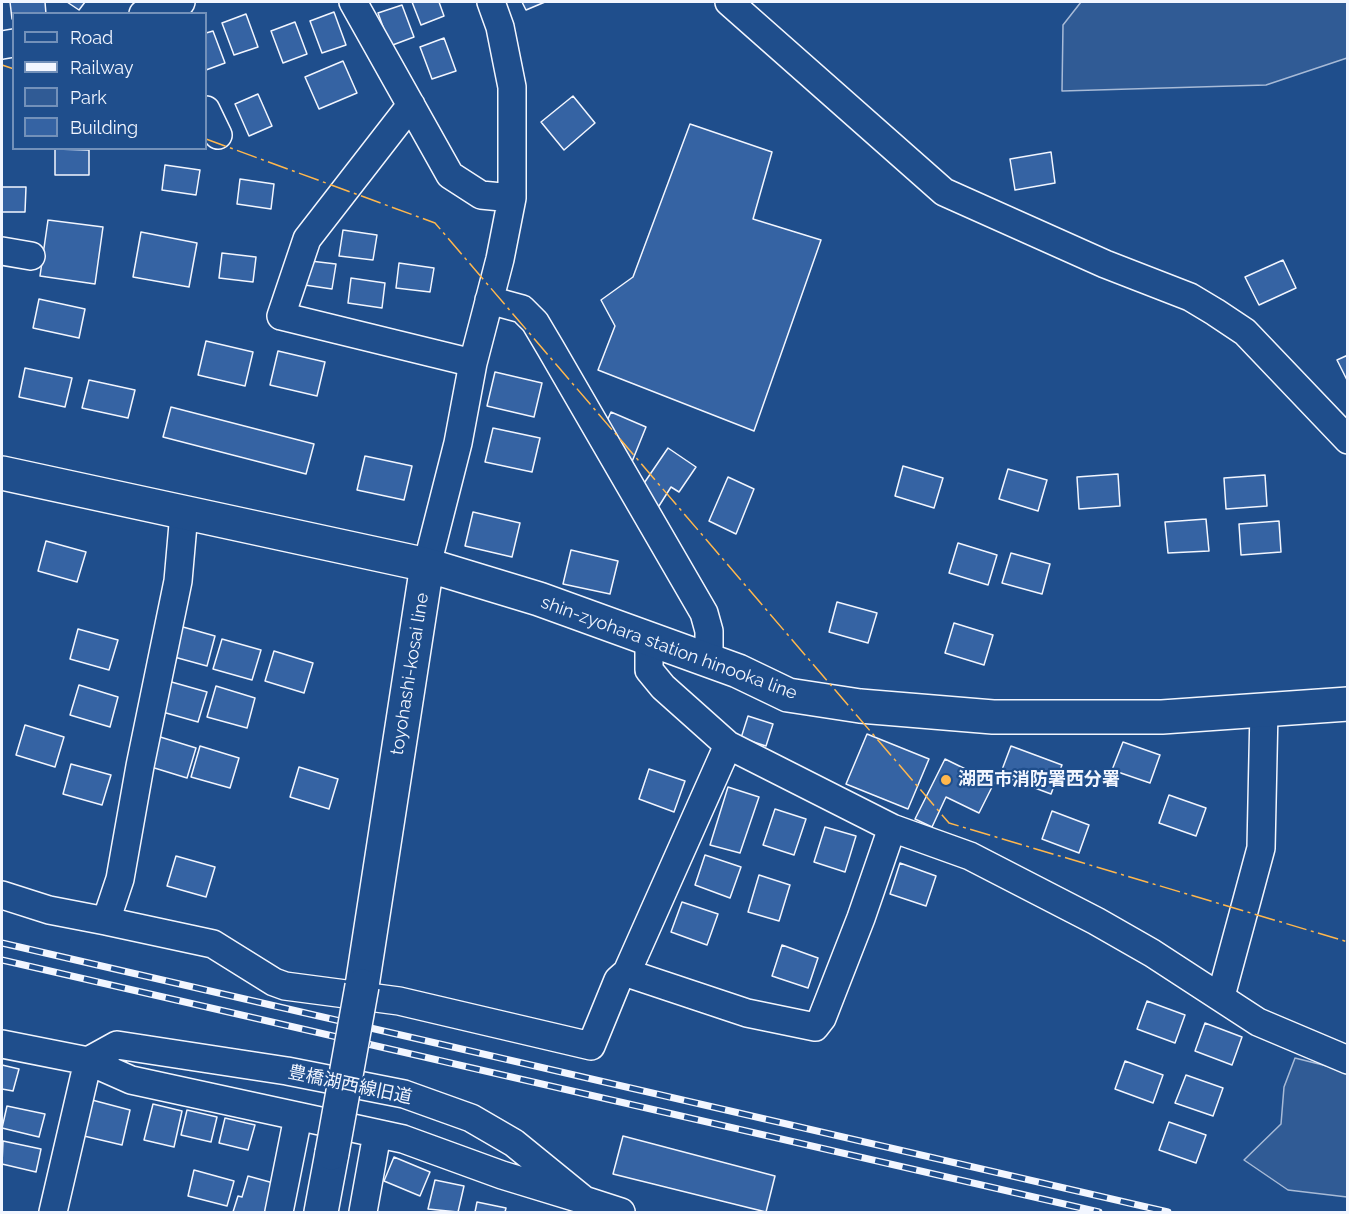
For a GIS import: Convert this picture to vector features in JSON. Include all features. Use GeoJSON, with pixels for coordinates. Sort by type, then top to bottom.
{"type":"FeatureCollection","features":[{"type":"Feature","properties":{"kind":"main road"},"geometry":{"type":"LineString","coordinates":[[2,473],[427,565]]}},
{"type":"Feature","properties":{"kind":"main road","name":"shin-zyohara station hinooka line"},"geometry":{"type":"LineString","coordinates":[[427,565],[539,599],[738,671],[788,695],[860,706],[993,717],[1162,717],[1347,704]]}},
{"type":"Feature","properties":{"kind":"main road","name":"toyohashi-kosai line"},"geometry":{"type":"LineString","coordinates":[[321,1212],[362,986],[427,565]]}},
{"type":"Feature","properties":{"kind":"street"},"geometry":{"type":"LineString","coordinates":[[152,12],[181,2]]}},
{"type":"Feature","properties":{"kind":"street"},"geometry":{"type":"LineString","coordinates":[[354,2],[450,175],[480,195],[512,198]]}},
{"type":"Feature","properties":{"kind":"street"},"geometry":{"type":"LineString","coordinates":[[427,565],[458,443],[473,363],[512,198],[514,125],[512,87],[500,27],[491,2]]}},
{"type":"Feature","properties":{"kind":"street"},"geometry":{"type":"LineString","coordinates":[[729,2],[944,192],[1105,264],[1190,297],[1215,312],[1245,332],[1347,440]]}},
{"type":"Feature","properties":{"kind":"street"},"geometry":{"type":"LineString","coordinates":[[411,105],[307,239],[281,316],[473,363]]}},
{"type":"Feature","properties":{"kind":"street"},"geometry":{"type":"LineString","coordinates":[[207,112],[218,135]]}},
{"type":"Feature","properties":{"kind":"street"},"geometry":{"type":"LineString","coordinates":[[2,250],[31,256]]}},
{"type":"Feature","properties":{"kind":"street"},"geometry":{"type":"LineString","coordinates":[[489,300],[522,309],[535,322],[704,613],[708,631],[708,662]]}},
{"type":"Feature","properties":{"kind":"street"},"geometry":{"type":"LineString","coordinates":[[106,921],[120,879],[140,766],[178,581],[184,513]]}},
{"type":"Feature","properties":{"kind":"street"},"geometry":{"type":"LineString","coordinates":[[649,639],[649,670],[663,687],[728,745],[892,828],[970,856],[1096,921],[1221,996],[1258,1022],[1347,1060]]}},
{"type":"Feature","properties":{"kind":"street"},"geometry":{"type":"LineString","coordinates":[[1221,996],[1261,848],[1264,710]]}},
{"type":"Feature","properties":{"kind":"street"},"geometry":{"type":"LineString","coordinates":[[2,896],[49,910],[213,944],[274,982],[285,986],[399,1001],[591,1046],[618,980],[627,973],[728,745]]}},
{"type":"Feature","properties":{"kind":"street"},"geometry":{"type":"LineString","coordinates":[[627,973],[747,1013],[815,1027],[822,1018],[861,918],[892,828]]}},
{"type":"Feature","properties":{"kind":"street"},"geometry":{"type":"LineString","coordinates":[[2,1044],[88,1061],[131,1080],[402,1139],[502,1175],[584,1200]]}},
{"type":"Feature","properties":{"kind":"street","name":"豊橋湖西線旧道"},"geometry":{"type":"LineString","coordinates":[[88,1061],[117,1045],[287,1071],[404,1094],[471,1118],[514,1143],[584,1200],[621,1212]]}},
{"type":"Feature","properties":{"kind":"street"},"geometry":{"type":"LineString","coordinates":[[53,1212],[88,1061]]}},
{"type":"Feature","properties":{"kind":"street"},"geometry":{"type":"LineString","coordinates":[[279,1212],[298,1117]]}},
{"type":"Feature","properties":{"kind":"street"},"geometry":{"type":"LineString","coordinates":[[363,1212],[377,1134]]}},
{"type":"Feature","properties":{"kind":"green space"},"geometry":{"type":"Polygon","coordinates":[[[1081,2],[1347,2],[1347,58],[1266,85],[1062,91],[1063,25],[1081,2]]]}},
{"type":"Feature","properties":{"kind":"green space"},"geometry":{"type":"Polygon","coordinates":[[[1295,1058],[1347,1071],[1347,1197],[1288,1190],[1244,1160],[1281,1124],[1284,1087],[1295,1058]]]}},
{"type":"Feature","properties":{"kind":"building"},"geometry":{"type":"Polygon","coordinates":[[[10,2],[45,2],[46,12],[12,12],[12,19],[10,2]]]}},
{"type":"Feature","properties":{"kind":"building"},"geometry":{"type":"Polygon","coordinates":[[[67,2],[85,2],[79,10],[67,2]]]}},
{"type":"Feature","properties":{"kind":"building"},"geometry":{"type":"Polygon","coordinates":[[[412,2],[439,2],[444,16],[421,25],[412,2]]]}},
{"type":"Feature","properties":{"kind":"building"},"geometry":{"type":"Polygon","coordinates":[[[522,2],[545,2],[526,10],[522,2]]]}},
{"type":"Feature","properties":{"kind":"building"},"geometry":{"type":"Polygon","coordinates":[[[402,5],[414,37],[390,46],[378,13],[402,5]]]}},
{"type":"Feature","properties":{"kind":"building"},"geometry":{"type":"Polygon","coordinates":[[[334,12],[346,45],[322,53],[310,21],[334,12]]]}},
{"type":"Feature","properties":{"kind":"building"},"geometry":{"type":"Polygon","coordinates":[[[246,14],[258,47],[234,55],[222,23],[246,14]]]}},
{"type":"Feature","properties":{"kind":"building"},"geometry":{"type":"Polygon","coordinates":[[[295,22],[307,54],[283,63],[271,31],[295,22]]]}},
{"type":"Feature","properties":{"kind":"building"},"geometry":{"type":"Polygon","coordinates":[[[213,31],[225,63],[207,70],[207,33],[213,31]]]}},
{"type":"Feature","properties":{"kind":"building"},"geometry":{"type":"Polygon","coordinates":[[[444,38],[456,71],[432,79],[420,47],[444,38]]]}},
{"type":"Feature","properties":{"kind":"building"},"geometry":{"type":"Polygon","coordinates":[[[343,61],[357,93],[319,109],[305,77],[343,61]]]}},
{"type":"Feature","properties":{"kind":"building"},"geometry":{"type":"Polygon","coordinates":[[[258,94],[272,126],[249,136],[235,104],[258,94]]]}},
{"type":"Feature","properties":{"kind":"building"},"geometry":{"type":"Polygon","coordinates":[[[573,96],[595,123],[564,150],[541,122],[573,96]]]}},
{"type":"Feature","properties":{"kind":"building"},"geometry":{"type":"Polygon","coordinates":[[[690,124],[772,152],[753,219],[821,240],[754,431],[598,370],[615,326],[601,300],[633,277],[690,124]]]}},
{"type":"Feature","properties":{"kind":"building"},"geometry":{"type":"Polygon","coordinates":[[[55,150],[89,150],[89,175],[55,175],[55,150]]]}},
{"type":"Feature","properties":{"kind":"building"},"geometry":{"type":"Polygon","coordinates":[[[1051,152],[1055,183],[1015,190],[1010,159],[1051,152]]]}},
{"type":"Feature","properties":{"kind":"building"},"geometry":{"type":"Polygon","coordinates":[[[165,165],[200,170],[196,195],[162,190],[165,165]]]}},
{"type":"Feature","properties":{"kind":"building"},"geometry":{"type":"Polygon","coordinates":[[[240,179],[274,184],[271,209],[237,204],[240,179]]]}},
{"type":"Feature","properties":{"kind":"building"},"geometry":{"type":"Polygon","coordinates":[[[2,187],[26,187],[25,212],[2,212],[2,187]]]}},
{"type":"Feature","properties":{"kind":"building"},"geometry":{"type":"Polygon","coordinates":[[[48,220],[103,227],[95,284],[40,276],[48,220]]]}},
{"type":"Feature","properties":{"kind":"building"},"geometry":{"type":"Polygon","coordinates":[[[343,230],[377,235],[373,260],[339,256],[343,230]]]}},
{"type":"Feature","properties":{"kind":"building"},"geometry":{"type":"Polygon","coordinates":[[[141,232],[197,243],[189,287],[133,277],[141,232]]]}},
{"type":"Feature","properties":{"kind":"building"},"geometry":{"type":"Polygon","coordinates":[[[222,253],[256,257],[253,282],[219,278],[222,253]]]}},
{"type":"Feature","properties":{"kind":"building"},"geometry":{"type":"Polygon","coordinates":[[[302,260],[336,264],[332,289],[298,284],[302,260]]]}},
{"type":"Feature","properties":{"kind":"building"},"geometry":{"type":"Polygon","coordinates":[[[1283,260],[1296,288],[1259,305],[1245,277],[1283,260]]]}},
{"type":"Feature","properties":{"kind":"building"},"geometry":{"type":"Polygon","coordinates":[[[399,263],[434,268],[430,292],[396,288],[399,263]]]}},
{"type":"Feature","properties":{"kind":"building"},"geometry":{"type":"Polygon","coordinates":[[[351,278],[385,283],[382,308],[348,303],[351,278]]]}},
{"type":"Feature","properties":{"kind":"building"},"geometry":{"type":"Polygon","coordinates":[[[39,299],[85,309],[79,338],[33,328],[39,299]]]}},
{"type":"Feature","properties":{"kind":"building"},"geometry":{"type":"Polygon","coordinates":[[[206,341],[253,352],[245,386],[198,375],[206,341]]]}},
{"type":"Feature","properties":{"kind":"building"},"geometry":{"type":"Polygon","coordinates":[[[278,351],[325,362],[317,396],[270,385],[278,351]]]}},
{"type":"Feature","properties":{"kind":"building"},"geometry":{"type":"Polygon","coordinates":[[[1348,355],[1348,382],[1337,360],[1348,355]]]}},
{"type":"Feature","properties":{"kind":"building"},"geometry":{"type":"Polygon","coordinates":[[[25,368],[72,378],[65,407],[19,397],[25,368]]]}},
{"type":"Feature","properties":{"kind":"building"},"geometry":{"type":"Polygon","coordinates":[[[495,372],[542,383],[534,417],[487,406],[495,372]]]}},
{"type":"Feature","properties":{"kind":"building"},"geometry":{"type":"Polygon","coordinates":[[[89,380],[135,390],[128,418],[82,408],[89,380]]]}},
{"type":"Feature","properties":{"kind":"building"},"geometry":{"type":"Polygon","coordinates":[[[171,407],[314,444],[306,474],[163,437],[171,407]]]}},
{"type":"Feature","properties":{"kind":"building"},"geometry":{"type":"Polygon","coordinates":[[[611,412],[646,427],[627,474],[602,432],[611,412]]]}},
{"type":"Feature","properties":{"kind":"building"},"geometry":{"type":"Polygon","coordinates":[[[493,428],[540,438],[532,472],[485,462],[493,428]]]}},
{"type":"Feature","properties":{"kind":"building"},"geometry":{"type":"Polygon","coordinates":[[[668,448],[696,467],[679,492],[671,487],[659,506],[638,492],[668,448]]]}},
{"type":"Feature","properties":{"kind":"building"},"geometry":{"type":"Polygon","coordinates":[[[365,456],[412,466],[404,500],[357,490],[365,456]]]}},
{"type":"Feature","properties":{"kind":"building"},"geometry":{"type":"Polygon","coordinates":[[[903,466],[943,478],[934,508],[895,496],[903,466]]]}},
{"type":"Feature","properties":{"kind":"building"},"geometry":{"type":"Polygon","coordinates":[[[1008,469],[1047,480],[1038,511],[999,499],[1008,469]]]}},
{"type":"Feature","properties":{"kind":"building"},"geometry":{"type":"Polygon","coordinates":[[[1118,474],[1120,506],[1079,509],[1077,477],[1118,474]]]}},
{"type":"Feature","properties":{"kind":"building"},"geometry":{"type":"Polygon","coordinates":[[[1265,475],[1267,506],[1226,509],[1224,478],[1265,475]]]}},
{"type":"Feature","properties":{"kind":"building"},"geometry":{"type":"Polygon","coordinates":[[[728,477],[754,489],[736,534],[709,521],[728,477]]]}},
{"type":"Feature","properties":{"kind":"building"},"geometry":{"type":"Polygon","coordinates":[[[473,512],[520,523],[512,557],[465,546],[473,512]]]}},
{"type":"Feature","properties":{"kind":"building"},"geometry":{"type":"Polygon","coordinates":[[[1206,519],[1209,551],[1168,553],[1165,522],[1206,519]]]}},
{"type":"Feature","properties":{"kind":"building"},"geometry":{"type":"Polygon","coordinates":[[[1279,521],[1281,552],[1241,555],[1239,524],[1279,521]]]}},
{"type":"Feature","properties":{"kind":"building"},"geometry":{"type":"Polygon","coordinates":[[[46,541],[86,552],[77,582],[38,571],[46,541]]]}},
{"type":"Feature","properties":{"kind":"building"},"geometry":{"type":"Polygon","coordinates":[[[958,543],[997,555],[988,585],[949,573],[958,543]]]}},
{"type":"Feature","properties":{"kind":"building"},"geometry":{"type":"Polygon","coordinates":[[[571,550],[618,561],[610,594],[563,584],[571,550]]]}},
{"type":"Feature","properties":{"kind":"building"},"geometry":{"type":"Polygon","coordinates":[[[1011,553],[1050,564],[1042,594],[1002,583],[1011,553]]]}},
{"type":"Feature","properties":{"kind":"building"},"geometry":{"type":"Polygon","coordinates":[[[837,602],[877,613],[868,643],[829,632],[837,602]]]}},
{"type":"Feature","properties":{"kind":"building"},"geometry":{"type":"Polygon","coordinates":[[[954,623],[993,635],[984,665],[945,653],[954,623]]]}},
{"type":"Feature","properties":{"kind":"building"},"geometry":{"type":"Polygon","coordinates":[[[176,625],[215,636],[207,666],[167,655],[176,625]]]}},
{"type":"Feature","properties":{"kind":"building"},"geometry":{"type":"Polygon","coordinates":[[[78,629],[118,640],[109,670],[70,659],[78,629]]]}},
{"type":"Feature","properties":{"kind":"building"},"geometry":{"type":"Polygon","coordinates":[[[222,639],[261,650],[252,680],[213,669],[222,639]]]}},
{"type":"Feature","properties":{"kind":"building"},"geometry":{"type":"Polygon","coordinates":[[[274,651],[313,663],[304,693],[265,681],[274,651]]]}},
{"type":"Feature","properties":{"kind":"building"},"geometry":{"type":"Polygon","coordinates":[[[168,681],[207,692],[198,722],[159,711],[168,681]]]}},
{"type":"Feature","properties":{"kind":"building"},"geometry":{"type":"Polygon","coordinates":[[[79,685],[118,697],[110,727],[70,715],[79,685]]]}},
{"type":"Feature","properties":{"kind":"building"},"geometry":{"type":"Polygon","coordinates":[[[216,686],[255,698],[247,728],[207,717],[216,686]]]}},
{"type":"Feature","properties":{"kind":"building"},"geometry":{"type":"Polygon","coordinates":[[[748,716],[773,724],[766,746],[741,738],[748,716]]]}},
{"type":"Feature","properties":{"kind":"building"},"geometry":{"type":"Polygon","coordinates":[[[25,725],[64,737],[55,767],[16,755],[25,725]]]}},
{"type":"Feature","properties":{"kind":"building"},"geometry":{"type":"Polygon","coordinates":[[[867,734],[929,759],[908,809],[846,784],[867,734]]]}},
{"type":"Feature","properties":{"kind":"building"},"geometry":{"type":"Polygon","coordinates":[[[157,736],[196,748],[187,778],[148,766],[157,736]]]}},
{"type":"Feature","properties":{"kind":"building"},"geometry":{"type":"Polygon","coordinates":[[[1123,742],[1160,755],[1150,783],[1112,770],[1123,742]]]}},
{"type":"Feature","properties":{"kind":"building"},"geometry":{"type":"Polygon","coordinates":[[[200,746],[239,758],[230,788],[191,777],[200,746]]]}},
{"type":"Feature","properties":{"kind":"building"},"geometry":{"type":"Polygon","coordinates":[[[1011,746],[1062,765],[1051,794],[1000,775],[1011,746]]]}},
{"type":"Feature","properties":{"kind":"building"},"geometry":{"type":"Polygon","coordinates":[[[945,759],[994,783],[979,813],[946,797],[932,827],[915,819],[945,759]]]}},
{"type":"Feature","properties":{"kind":"building"},"geometry":{"type":"Polygon","coordinates":[[[71,764],[111,775],[102,805],[63,794],[71,764]]]}},
{"type":"Feature","properties":{"kind":"building"},"geometry":{"type":"Polygon","coordinates":[[[299,767],[338,779],[329,809],[290,797],[299,767]]]}},
{"type":"Feature","properties":{"kind":"building"},"geometry":{"type":"Polygon","coordinates":[[[649,769],[685,781],[674,812],[639,799],[649,769]]]}},
{"type":"Feature","properties":{"kind":"building"},"geometry":{"type":"Polygon","coordinates":[[[728,787],[759,797],[740,853],[710,845],[728,787]]]}},
{"type":"Feature","properties":{"kind":"building"},"geometry":{"type":"Polygon","coordinates":[[[1169,795],[1206,808],[1196,836],[1159,823],[1169,795]]]}},
{"type":"Feature","properties":{"kind":"building"},"geometry":{"type":"Polygon","coordinates":[[[775,809],[806,819],[794,855],[763,845],[775,809]]]}},
{"type":"Feature","properties":{"kind":"building"},"geometry":{"type":"Polygon","coordinates":[[[1052,811],[1089,825],[1079,853],[1042,839],[1052,811]]]}},
{"type":"Feature","properties":{"kind":"building"},"geometry":{"type":"Polygon","coordinates":[[[825,827],[856,836],[845,872],[814,862],[825,827]]]}},
{"type":"Feature","properties":{"kind":"building"},"geometry":{"type":"Polygon","coordinates":[[[705,855],[741,867],[730,898],[695,885],[705,855]]]}},
{"type":"Feature","properties":{"kind":"building"},"geometry":{"type":"Polygon","coordinates":[[[176,856],[215,867],[206,897],[167,886],[176,856]]]}},
{"type":"Feature","properties":{"kind":"building"},"geometry":{"type":"Polygon","coordinates":[[[900,863],[936,876],[926,906],[890,894],[900,863]]]}},
{"type":"Feature","properties":{"kind":"building"},"geometry":{"type":"Polygon","coordinates":[[[759,875],[790,885],[779,921],[748,912],[759,875]]]}},
{"type":"Feature","properties":{"kind":"building"},"geometry":{"type":"Polygon","coordinates":[[[682,902],[718,914],[707,945],[671,932],[682,902]]]}},
{"type":"Feature","properties":{"kind":"building"},"geometry":{"type":"Polygon","coordinates":[[[782,945],[818,958],[808,988],[772,976],[782,945]]]}},
{"type":"Feature","properties":{"kind":"building"},"geometry":{"type":"Polygon","coordinates":[[[1147,1001],[1185,1015],[1175,1043],[1137,1029],[1147,1001]]]}},
{"type":"Feature","properties":{"kind":"building"},"geometry":{"type":"Polygon","coordinates":[[[1205,1023],[1242,1037],[1232,1065],[1195,1051],[1205,1023]]]}},
{"type":"Feature","properties":{"kind":"building"},"geometry":{"type":"Polygon","coordinates":[[[1125,1061],[1163,1075],[1153,1103],[1115,1089],[1125,1061]]]}},
{"type":"Feature","properties":{"kind":"building"},"geometry":{"type":"Polygon","coordinates":[[[2,1065],[19,1069],[13,1091],[2,1089],[2,1065]]]}},
{"type":"Feature","properties":{"kind":"building"},"geometry":{"type":"Polygon","coordinates":[[[1186,1075],[1223,1088],[1213,1116],[1175,1103],[1186,1075]]]}},
{"type":"Feature","properties":{"kind":"building"},"geometry":{"type":"Polygon","coordinates":[[[92,1100],[130,1110],[122,1145],[84,1136],[92,1100]]]}},
{"type":"Feature","properties":{"kind":"building"},"geometry":{"type":"Polygon","coordinates":[[[153,1104],[182,1111],[174,1147],[144,1140],[153,1104]]]}},
{"type":"Feature","properties":{"kind":"building"},"geometry":{"type":"Polygon","coordinates":[[[7,1106],[45,1114],[39,1137],[2,1128],[7,1106]]]}},
{"type":"Feature","properties":{"kind":"building"},"geometry":{"type":"Polygon","coordinates":[[[187,1110],[217,1117],[211,1142],[181,1135],[187,1110]]]}},
{"type":"Feature","properties":{"kind":"building"},"geometry":{"type":"Polygon","coordinates":[[[225,1118],[255,1125],[248,1150],[219,1143],[225,1118]]]}},
{"type":"Feature","properties":{"kind":"building"},"geometry":{"type":"Polygon","coordinates":[[[1169,1122],[1206,1135],[1196,1163],[1159,1150],[1169,1122]]]}},
{"type":"Feature","properties":{"kind":"building"},"geometry":{"type":"Polygon","coordinates":[[[623,1136],[775,1176],[766,1212],[613,1174],[623,1136]]]}},
{"type":"Feature","properties":{"kind":"building"},"geometry":{"type":"Polygon","coordinates":[[[3,1141],[41,1149],[36,1172],[2,1164],[3,1141]]]}},
{"type":"Feature","properties":{"kind":"building"},"geometry":{"type":"Polygon","coordinates":[[[394,1157],[430,1172],[420,1196],[384,1181],[394,1157]]]}},
{"type":"Feature","properties":{"kind":"building"},"geometry":{"type":"Polygon","coordinates":[[[194,1170],[234,1181],[227,1206],[188,1196],[194,1170]]]}},
{"type":"Feature","properties":{"kind":"building"},"geometry":{"type":"Polygon","coordinates":[[[248,1176],[277,1184],[270,1212],[233,1212],[238,1196],[242,1197],[248,1176]]]}},
{"type":"Feature","properties":{"kind":"building"},"geometry":{"type":"Polygon","coordinates":[[[435,1180],[464,1186],[458,1212],[428,1209],[435,1180]]]}},
{"type":"Feature","properties":{"kind":"building"},"geometry":{"type":"Polygon","coordinates":[[[477,1202],[506,1208],[505,1212],[475,1212],[477,1202]]]}},
{"type":"Feature","properties":{"kind":"railway"},"geometry":{"type":"LineString","coordinates":[[2,943],[1168,1212]]}},
{"type":"Feature","properties":{"kind":"railway"},"geometry":{"type":"LineString","coordinates":[[2,960],[1099,1212]]}},
{"type":"Feature","properties":{"kind":"power"},"geometry":{"type":"LineString","coordinates":[[2,65],[12,68]]}},
{"type":"Feature","properties":{"kind":"power"},"geometry":{"type":"LineString","coordinates":[[207,139],[435,223],[949,823],[1348,942]]}},
{"type":"Feature","properties":{"kind":"place","name":"湖西市消防署西分署"},"geometry":{"type":"Point","coordinates":[946,780]}}]}
